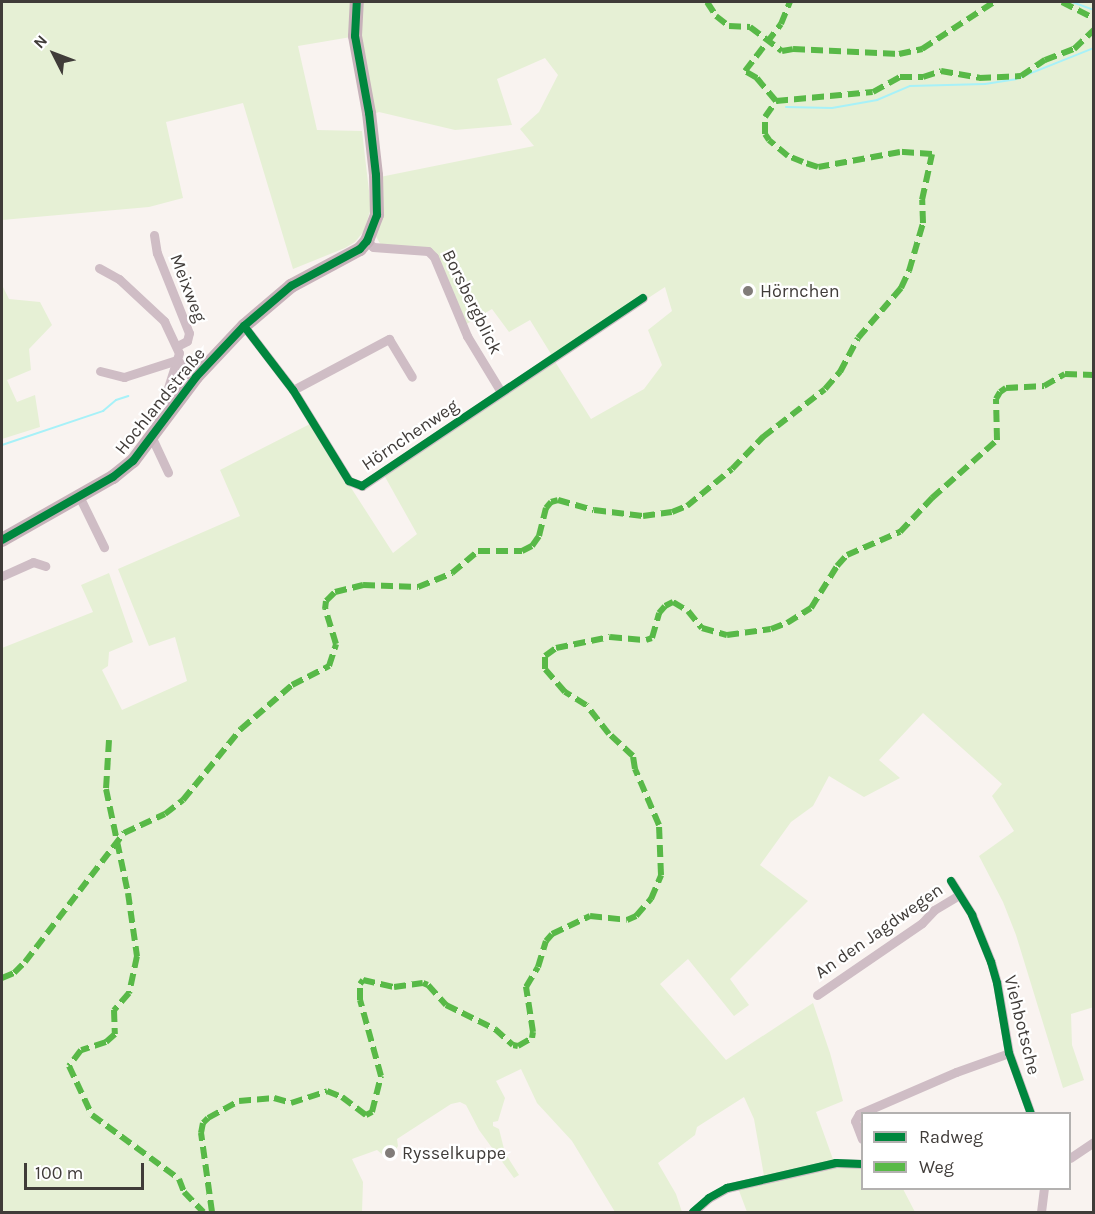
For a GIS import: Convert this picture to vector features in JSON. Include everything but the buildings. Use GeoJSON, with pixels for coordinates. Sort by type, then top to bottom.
{"type":"FeatureCollection","features":[{"type":"Feature","properties":{"kind":"street"},"geometry":{"type":"LineString","coordinates":[[357,2],[355,36],[369,113],[376,175],[377,215],[367,241]]}},
{"type":"Feature","properties":{"kind":"street","name":"Meixweg"},"geometry":{"type":"LineString","coordinates":[[154,235],[157,253],[189,333],[188,340],[177,346]]}},
{"type":"Feature","properties":{"kind":"street","name":"Hochlandstraße"},"geometry":{"type":"LineString","coordinates":[[2,540],[113,477],[133,461],[196,376],[244,326],[291,286],[360,249],[367,241]]}},
{"type":"Feature","properties":{"kind":"street","name":"Borsbergblick"},"geometry":{"type":"LineString","coordinates":[[367,241],[373,246],[428,251],[434,257],[467,336],[501,392]]}},
{"type":"Feature","properties":{"kind":"street","name":"Meixweg"},"geometry":{"type":"LineString","coordinates":[[99,268],[119,279],[164,321],[177,346],[179,353],[166,394],[170,410]]}},
{"type":"Feature","properties":{"kind":"street","name":"Hörnchenweg"},"geometry":{"type":"LineString","coordinates":[[244,326],[293,390],[349,481],[362,486],[643,298]]}},
{"type":"Feature","properties":{"kind":"street"},"geometry":{"type":"LineString","coordinates":[[293,390],[389,339],[412,377]]}},
{"type":"Feature","properties":{"kind":"street"},"geometry":{"type":"LineString","coordinates":[[100,371],[124,377],[177,360],[196,376]]}},
{"type":"Feature","properties":{"kind":"street"},"geometry":{"type":"LineString","coordinates":[[152,438],[168,465]]}},
{"type":"Feature","properties":{"kind":"street"},"geometry":{"type":"LineString","coordinates":[[79,496],[104,547]]}},
{"type":"Feature","properties":{"kind":"street"},"geometry":{"type":"LineString","coordinates":[[2,576],[29,562],[45,566]]}},
{"type":"Feature","properties":{"kind":"street","name":"Viehbotsche"},"geometry":{"type":"LineString","coordinates":[[951,881],[972,915],[997,983],[1010,1053],[1031,1112]]}},
{"type":"Feature","properties":{"kind":"street","name":"An den Jagdwegen"},"geometry":{"type":"LineString","coordinates":[[817,994],[922,923],[934,910],[959,895]]}},
{"type":"Feature","properties":{"kind":"street"},"geometry":{"type":"LineString","coordinates":[[864,1112],[956,1072],[1010,1053]]}},
{"type":"Feature","properties":{"kind":"street"},"geometry":{"type":"LineString","coordinates":[[861,1113],[855,1121],[861,1136]]}},
{"type":"Feature","properties":{"kind":"street"},"geometry":{"type":"LineString","coordinates":[[1071,1157],[1094,1142]]}},
{"type":"Feature","properties":{"kind":"street"},"geometry":{"type":"LineString","coordinates":[[693,1212],[709,1198],[727,1188],[836,1163],[861,1164]]}},
{"type":"Feature","properties":{"kind":"street"},"geometry":{"type":"LineString","coordinates":[[1041,1212],[1044,1190]]}},
{"type":"Feature","properties":{"kind":"green space"},"geometry":{"type":"Polygon","coordinates":[[[2,2],[352,2],[351,37],[298,46],[317,130],[362,131],[371,208],[364,231],[355,242],[345,248],[293,269],[243,103],[166,122],[183,198],[149,207],[2,220],[2,2]]]}},
{"type":"Feature","properties":{"kind":"green space"},"geometry":{"type":"Polygon","coordinates":[[[360,2],[1093,2],[1094,1007],[1071,1014],[1072,1045],[1084,1080],[1063,1088],[1016,935],[1003,902],[979,856],[1014,831],[992,796],[1002,784],[923,713],[879,760],[900,778],[864,797],[829,776],[813,806],[791,822],[760,865],[808,901],[730,979],[749,1005],[734,1016],[688,959],[660,984],[726,1060],[813,1003],[843,1101],[816,1112],[834,1162],[764,1176],[754,1119],[744,1097],[697,1127],[695,1135],[658,1163],[676,1194],[682,1212],[615,1212],[572,1141],[537,1103],[521,1069],[496,1081],[505,1098],[498,1121],[493,1122],[493,1126],[499,1129],[505,1153],[519,1175],[514,1178],[479,1130],[466,1105],[460,1102],[451,1104],[397,1139],[398,1146],[393,1154],[383,1155],[377,1150],[352,1159],[363,1182],[362,1212],[2,1212],[2,648],[93,612],[81,585],[109,573],[133,642],[109,652],[108,666],[102,670],[122,710],[187,681],[175,637],[149,646],[118,569],[240,516],[220,470],[310,424],[393,553],[417,534],[384,475],[551,354],[530,320],[509,332],[492,309],[465,325],[433,251],[381,245],[375,235],[380,177],[534,146],[520,129],[539,112],[558,75],[545,58],[497,79],[512,125],[455,130],[379,112],[374,114],[360,36],[360,2]],[[665,287],[554,360],[591,419],[644,389],[662,365],[648,330],[672,311],[665,287]]]}},
{"type":"Feature","properties":{"kind":"green space"},"geometry":{"type":"Polygon","coordinates":[[[2,285],[9,299],[40,302],[52,325],[29,349],[31,370],[7,380],[17,402],[35,395],[40,427],[2,439],[2,285]]]}},
{"type":"Feature","properties":{"kind":"green space"},"geometry":{"type":"Polygon","coordinates":[[[836,1165],[861,1167],[861,1190],[904,1190],[915,1212],[747,1212],[738,1188],[836,1165]]]}},
{"type":"Feature","properties":{"kind":"waterway"},"geometry":{"type":"LineString","coordinates":[[1072,2],[1094,10]]}},
{"type":"Feature","properties":{"kind":"waterway"},"geometry":{"type":"LineString","coordinates":[[786,107],[832,108],[877,100],[910,86],[985,84],[1016,79],[1094,48]]}},
{"type":"Feature","properties":{"kind":"waterway"},"geometry":{"type":"LineString","coordinates":[[2,445],[103,411],[116,400],[128,396]]}},
{"type":"Feature","properties":{"kind":"marked path"},"geometry":{"type":"LineString","coordinates":[[707,2],[716,16],[729,26],[750,27],[782,51],[793,49],[899,54],[922,49],[994,2]]}},
{"type":"Feature","properties":{"kind":"marked path"},"geometry":{"type":"LineString","coordinates":[[776,101],[757,78],[745,71],[781,24],[790,2]]}},
{"type":"Feature","properties":{"kind":"marked path"},"geometry":{"type":"LineString","coordinates":[[1062,2],[1094,18]]}},
{"type":"Feature","properties":{"kind":"marked path"},"geometry":{"type":"LineString","coordinates":[[776,101],[873,92],[900,77],[923,77],[941,71],[979,78],[1021,76],[1045,60],[1074,49],[1094,30]]}},
{"type":"Feature","properties":{"kind":"marked path"},"geometry":{"type":"LineString","coordinates":[[2,978],[14,973],[25,962],[124,833],[165,814],[183,800],[241,729],[292,685],[329,666],[336,644],[325,609],[326,601],[335,592],[363,585],[418,587],[452,573],[478,551],[522,551],[532,546],[539,536],[546,508],[551,502],[558,500],[594,510],[643,516],[672,512],[687,506],[732,469],[763,437],[825,389],[840,372],[858,338],[901,288],[909,271],[923,223],[922,200],[932,154],[900,152],[818,167],[803,162],[788,156],[765,134],[765,117],[776,101]]}},
{"type":"Feature","properties":{"kind":"marked path"},"geometry":{"type":"LineString","coordinates":[[212,1212],[201,1133],[203,1123],[208,1118],[239,1101],[274,1098],[291,1103],[327,1091],[342,1097],[366,1115],[372,1112],[381,1076],[360,1000],[360,984],[363,980],[394,987],[423,983],[428,985],[446,1005],[495,1029],[513,1045],[518,1046],[532,1038],[526,987],[538,967],[546,941],[552,934],[590,916],[627,920],[636,916],[651,899],[661,875],[659,825],[635,769],[633,756],[609,734],[586,705],[565,692],[545,669],[545,656],[556,648],[610,637],[646,640],[652,638],[659,613],[673,602],[688,611],[702,628],[727,635],[771,629],[787,623],[811,608],[837,566],[847,555],[900,532],[932,498],[997,440],[996,399],[1000,392],[1006,388],[1044,386],[1065,374],[1094,375]]}},
{"type":"Feature","properties":{"kind":"marked path"},"geometry":{"type":"LineString","coordinates":[[109,740],[106,789],[128,893],[137,956],[129,993],[114,1010],[115,1034],[106,1042],[81,1050],[69,1066],[92,1115],[179,1179],[184,1192],[203,1212]]}},
{"type":"Feature","properties":{"kind":"cycle path"},"geometry":{"type":"LineString","coordinates":[[2,540],[113,477],[133,461],[196,377],[244,326],[291,286],[360,249],[367,241],[377,215],[376,175],[369,113],[355,36],[357,2]]}},
{"type":"Feature","properties":{"kind":"cycle path"},"geometry":{"type":"LineString","coordinates":[[244,326],[293,390],[349,481],[362,486],[643,298]]}},
{"type":"Feature","properties":{"kind":"cycle path"},"geometry":{"type":"LineString","coordinates":[[951,881],[972,915],[991,962],[997,983],[1009,1053],[1030,1112]]}},
{"type":"Feature","properties":{"kind":"cycle path"},"geometry":{"type":"LineString","coordinates":[[693,1212],[709,1198],[727,1188],[836,1163],[861,1164]]}},
{"type":"Feature","properties":{"kind":"place","name":"Hörnchen"},"geometry":{"type":"Point","coordinates":[748,291]}},
{"type":"Feature","properties":{"kind":"place","name":"Rysselkuppe"},"geometry":{"type":"Point","coordinates":[390,1153]}}]}
